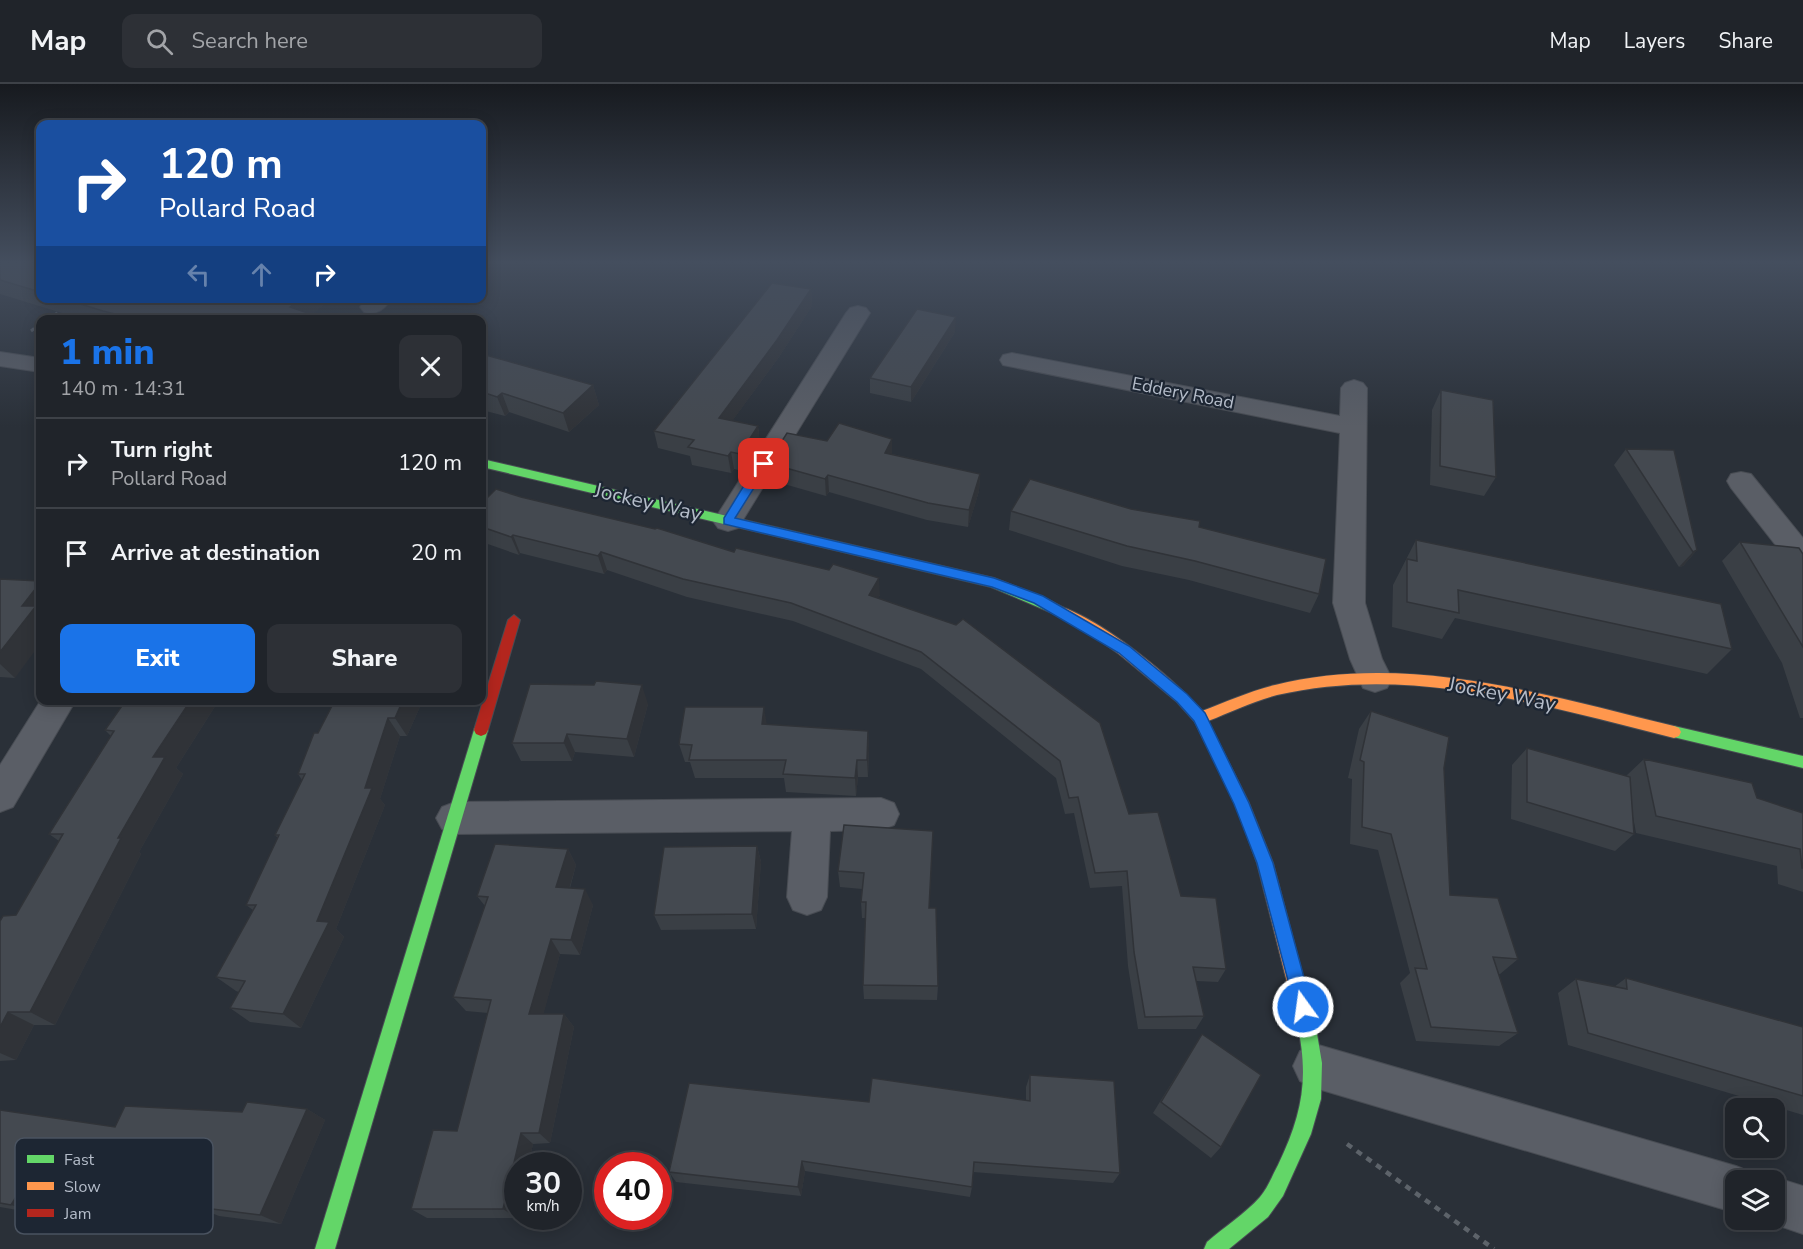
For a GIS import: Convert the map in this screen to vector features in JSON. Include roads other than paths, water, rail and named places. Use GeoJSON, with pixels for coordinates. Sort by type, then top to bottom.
{"type":"FeatureCollection","features":[{"type":"Feature","properties":{"kind":"street"},"geometry":{"type":"LineString","coordinates":[[728,521],[855,317]]}},
{"type":"Feature","properties":{"kind":"street"},"geometry":{"type":"LineString","coordinates":[[0,359],[36,364]]}},
{"type":"Feature","properties":{"kind":"street","name":"Eddery Road"},"geometry":{"type":"LineString","coordinates":[[1012,360],[1353,427]]}},
{"type":"Feature","properties":{"kind":"street"},"geometry":{"type":"LineString","coordinates":[[1354,388],[1349,603],[1355,628],[1375,679]]}},
{"type":"Feature","properties":{"kind":"street","name":"Jockey Way"},"geometry":{"type":"LineString","coordinates":[[486,464],[994,583],[1038,600],[1124,650],[1182,698],[1200,717],[1242,803],[1265,863],[1299,988],[1316,1077],[1310,1118],[1301,1141],[1268,1203],[1214,1249]]}},
{"type":"Feature","properties":{"kind":"street"},"geometry":{"type":"LineString","coordinates":[[1741,481],[1803,558]]}},
{"type":"Feature","properties":{"kind":"street"},"geometry":{"type":"LineString","coordinates":[[325,1249],[514,620]]}},
{"type":"Feature","properties":{"kind":"street","name":"Jockey Way"},"geometry":{"type":"LineString","coordinates":[[1200,717],[1278,690],[1311,684],[1417,678],[1466,684],[1803,762]]}},
{"type":"Feature","properties":{"kind":"street"},"geometry":{"type":"LineString","coordinates":[[0,796],[56,705]]}},
{"type":"Feature","properties":{"kind":"street"},"geometry":{"type":"LineString","coordinates":[[807,897],[812,814]]}},
{"type":"Feature","properties":{"kind":"street"},"geometry":{"type":"LineString","coordinates":[[455,818],[881,814]]}},
{"type":"Feature","properties":{"kind":"street"},"geometry":{"type":"LineString","coordinates":[[1315,1066],[1725,1187]]}},
{"type":"Feature","properties":{"kind":"street"},"geometry":{"type":"LineString","coordinates":[[1785,1204],[1803,1210]]}}]}
